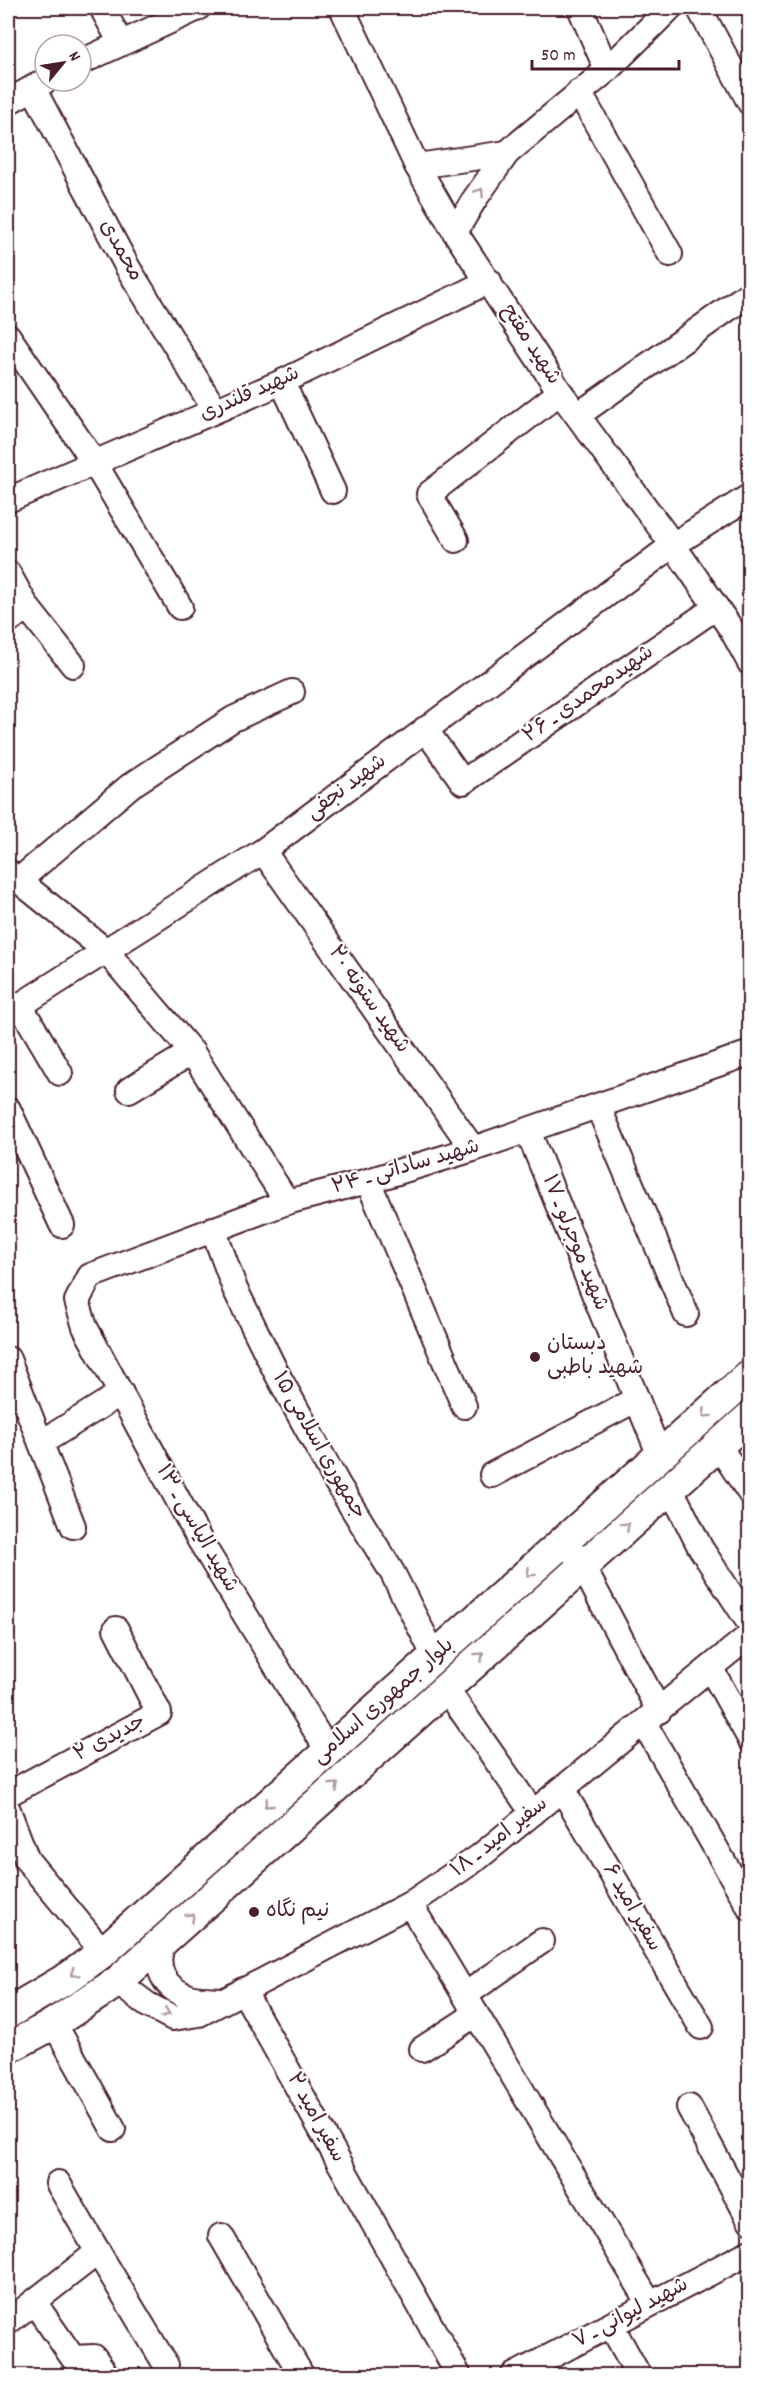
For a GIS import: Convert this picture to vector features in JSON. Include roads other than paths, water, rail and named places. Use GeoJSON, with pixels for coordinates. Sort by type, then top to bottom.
{"type":"FeatureCollection","features":[{"type":"Feature","properties":{"kind":"main road","name":"بلوار جمهوری اسلامی"},"geometry":{"type":"LineString","coordinates":[[8,2013],[69,1977],[103,1952],[750,1375]]}},
{"type":"Feature","properties":{"kind":"main road","name":"بلوار جمهوری اسلامی"},"geometry":{"type":"LineString","coordinates":[[8,2048],[54,2023],[117,1982],[221,1891],[252,1859],[750,1417]]}},
{"type":"Feature","properties":{"kind":"main road"},"geometry":{"type":"LineString","coordinates":[[203,1865],[221,1891]]}},
{"type":"Feature","properties":{"kind":"street"},"geometry":{"type":"LineString","coordinates":[[102,8],[121,43]]}},
{"type":"Feature","properties":{"kind":"street"},"geometry":{"type":"LineString","coordinates":[[93,56],[198,8]]}},
{"type":"Feature","properties":{"kind":"street","name":"شهید مفتح"},"geometry":{"type":"LineString","coordinates":[[342,8],[417,166],[455,232],[560,392],[673,545],[716,608],[741,626],[750,663]]}},
{"type":"Feature","properties":{"kind":"street"},"geometry":{"type":"LineString","coordinates":[[580,8],[607,70]]}},
{"type":"Feature","properties":{"kind":"street"},"geometry":{"type":"LineString","coordinates":[[455,232],[507,153],[607,70],[670,8]]}},
{"type":"Feature","properties":{"kind":"street"},"geometry":{"type":"LineString","coordinates":[[699,8],[750,103]]}},
{"type":"Feature","properties":{"kind":"street"},"geometry":{"type":"LineString","coordinates":[[8,102],[33,87]]}},
{"type":"Feature","properties":{"kind":"street"},"geometry":{"type":"LineString","coordinates":[[579,92],[670,254]]}},
{"type":"Feature","properties":{"kind":"street","name":"محمدی"},"geometry":{"type":"LineString","coordinates":[[43,93],[128,268],[215,410]]}},
{"type":"Feature","properties":{"kind":"street"},"geometry":{"type":"LineString","coordinates":[[417,166],[507,153]]}},
{"type":"Feature","properties":{"kind":"street","name":"شهید قلندری"},"geometry":{"type":"LineString","coordinates":[[8,500],[282,382],[489,281]]}},
{"type":"Feature","properties":{"kind":"street"},"geometry":{"type":"LineString","coordinates":[[578,415],[750,293]]}},
{"type":"Feature","properties":{"kind":"street"},"geometry":{"type":"LineString","coordinates":[[8,336],[94,462],[180,607]]}},
{"type":"Feature","properties":{"kind":"street"},"geometry":{"type":"LineString","coordinates":[[282,382],[333,491]]}},
{"type":"Feature","properties":{"kind":"street"},"geometry":{"type":"LineString","coordinates":[[456,540],[429,494],[560,392]]}},
{"type":"Feature","properties":{"kind":"street","name":"شهید نجفی"},"geometry":{"type":"LineString","coordinates":[[14,1009],[263,851],[673,545],[750,496]]}},
{"type":"Feature","properties":{"kind":"street"},"geometry":{"type":"LineString","coordinates":[[8,573],[27,607],[73,665]]}},
{"type":"Feature","properties":{"kind":"street"},"geometry":{"type":"LineString","coordinates":[[8,621],[27,607]]}},
{"type":"Feature","properties":{"kind":"street","name":"شهیدمحمدی ـ ۲۶"},"geometry":{"type":"LineString","coordinates":[[425,729],[463,782],[716,608]]}},
{"type":"Feature","properties":{"kind":"street"},"geometry":{"type":"LineString","coordinates":[[287,1202],[192,1053],[106,951],[13,877],[130,786],[233,718],[292,692]]}},
{"type":"Feature","properties":{"kind":"street","name":"شهید ستونه ۲۰"},"geometry":{"type":"LineString","coordinates":[[263,851],[473,1149]]}},
{"type":"Feature","properties":{"kind":"street"},"geometry":{"type":"LineString","coordinates":[[14,1009],[60,1073]]}},
{"type":"Feature","properties":{"kind":"street"},"geometry":{"type":"LineString","coordinates":[[129,1090],[192,1053]]}},
{"type":"Feature","properties":{"kind":"street","name":"شهید ساداتی ـ ۲۴"},"geometry":{"type":"LineString","coordinates":[[77,1301],[90,1276],[213,1229],[287,1202],[368,1181],[528,1131],[750,1053]]}},
{"type":"Feature","properties":{"kind":"street"},"geometry":{"type":"LineString","coordinates":[[598,1106],[686,1314]]}},
{"type":"Feature","properties":{"kind":"street"},"geometry":{"type":"LineString","coordinates":[[8,1109],[62,1225]]}},
{"type":"Feature","properties":{"kind":"street","name":"شهید موجرلو ـ ۱۷"},"geometry":{"type":"LineString","coordinates":[[528,1131],[660,1456]]}},
{"type":"Feature","properties":{"kind":"street"},"geometry":{"type":"LineString","coordinates":[[368,1181],[464,1406]]}},
{"type":"Feature","properties":{"kind":"street","name":"جمهوری اسلامی ۱۵"},"geometry":{"type":"LineString","coordinates":[[213,1229],[236,1289],[276,1372],[337,1483],[392,1572],[435,1657]]}},
{"type":"Feature","properties":{"kind":"street","name":"شهید الیاسی ـ ۱۳"},"geometry":{"type":"LineString","coordinates":[[77,1301],[85,1327],[199,1539],[328,1751]]}},
{"type":"Feature","properties":{"kind":"street"},"geometry":{"type":"LineString","coordinates":[[8,1359],[73,1526]]}},
{"type":"Feature","properties":{"kind":"street"},"geometry":{"type":"LineString","coordinates":[[41,1443],[121,1394]]}},
{"type":"Feature","properties":{"kind":"street"},"geometry":{"type":"LineString","coordinates":[[492,1475],[637,1400]]}},
{"type":"Feature","properties":{"kind":"street"},"geometry":{"type":"LineString","coordinates":[[718,1445],[750,1493]]}},
{"type":"Feature","properties":{"kind":"street"},"geometry":{"type":"LineString","coordinates":[[670,1487],[708,1560],[750,1624]]}},
{"type":"Feature","properties":{"kind":"street"},"geometry":{"type":"LineString","coordinates":[[565,1541],[582,1565],[621,1638],[651,1717],[750,1908]]}},
{"type":"Feature","properties":{"kind":"street","name":"جدیدی ۲"},"geometry":{"type":"LineString","coordinates":[[8,1794],[159,1713],[116,1629]]}},
{"type":"Feature","properties":{"kind":"street","name":"سفیر امید ـ ۱۸"},"geometry":{"type":"LineString","coordinates":[[117,1982],[148,2005],[173,2018],[198,2014],[411,1904],[479,1857],[750,1635]]}},
{"type":"Feature","properties":{"kind":"street"},"geometry":{"type":"LineString","coordinates":[[711,1668],[750,1739]]}},
{"type":"Feature","properties":{"kind":"street"},"geometry":{"type":"LineString","coordinates":[[445,1688],[533,1813]]}},
{"type":"Feature","properties":{"kind":"street","name":"سفیر امید ۶"},"geometry":{"type":"LineString","coordinates":[[562,1789],[701,2027]]}},
{"type":"Feature","properties":{"kind":"street"},"geometry":{"type":"LineString","coordinates":[[8,1810],[27,1860],[103,1952]]}},
{"type":"Feature","properties":{"kind":"street"},"geometry":{"type":"LineString","coordinates":[[411,1904],[650,2304]]}},
{"type":"Feature","properties":{"kind":"street"},"geometry":{"type":"LineString","coordinates":[[164,1940],[157,1962],[164,1978],[175,1991],[192,1998],[233,1995]]}},
{"type":"Feature","properties":{"kind":"street"},"geometry":{"type":"LineString","coordinates":[[422,2049],[543,1941]]}},
{"type":"Feature","properties":{"kind":"street","name":"سفیر امید ۲"},"geometry":{"type":"LineString","coordinates":[[233,1995],[388,2246],[459,2376]]}},
{"type":"Feature","properties":{"kind":"street"},"geometry":{"type":"LineString","coordinates":[[54,2023],[113,2129]]}},
{"type":"Feature","properties":{"kind":"street"},"geometry":{"type":"LineString","coordinates":[[689,2107],[750,2220]]}},
{"type":"Feature","properties":{"kind":"street"},"geometry":{"type":"LineString","coordinates":[[58,2182],[166,2365]]}},
{"type":"Feature","properties":{"kind":"street"},"geometry":{"type":"LineString","coordinates":[[221,2236],[302,2376]]}},
{"type":"Feature","properties":{"kind":"street"},"geometry":{"type":"LineString","coordinates":[[8,2322],[99,2252]]}},
{"type":"Feature","properties":{"kind":"street","name":"شهید لیوانی ـ ۷"},"geometry":{"type":"LineString","coordinates":[[513,2376],[750,2252]]}},
{"type":"Feature","properties":{"kind":"street"},"geometry":{"type":"LineString","coordinates":[[34,2302],[73,2358],[94,2357],[107,2376]]}},
{"type":"Feature","properties":{"kind":"street"},"geometry":{"type":"LineString","coordinates":[[611,2325],[639,2376]]}},
{"type":"Feature","properties":{"kind":"place","name":"دبستان شهید باطبی"},"geometry":{"type":"Point","coordinates":[535,1357]}},
{"type":"Feature","properties":{"kind":"place","name":"نیم نگاه"},"geometry":{"type":"Point","coordinates":[254,1912]}}]}
